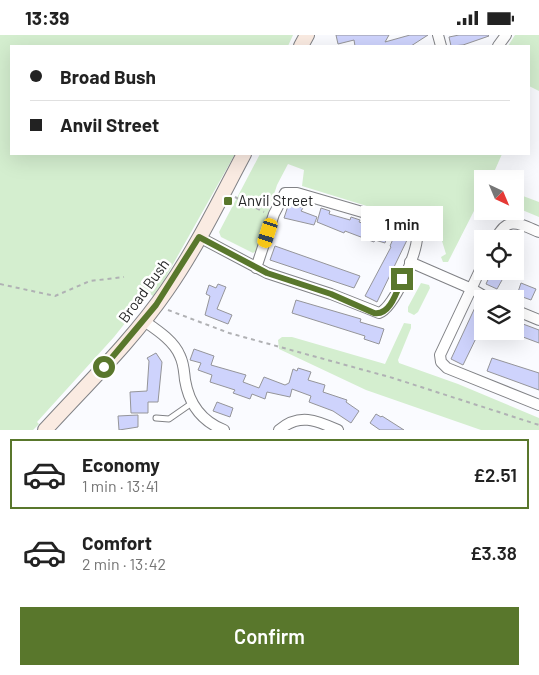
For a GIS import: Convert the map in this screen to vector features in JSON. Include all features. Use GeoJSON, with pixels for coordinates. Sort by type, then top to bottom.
{"type":"FeatureCollection","features":[{"type":"Feature","properties":{"kind":"main road","name":"Broad Bush"},"geometry":{"type":"LineString","coordinates":[[45,430],[115,356],[156,305],[199,237],[243,155]]}},
{"type":"Feature","properties":{"kind":"street"},"geometry":{"type":"LineString","coordinates":[[199,237],[256,268],[278,278],[331,294],[379,313],[384,311],[394,297],[417,247],[417,236],[407,225],[291,192],[285,193],[274,215],[256,268]]}},
{"type":"Feature","properties":{"kind":"street"},"geometry":{"type":"LineString","coordinates":[[502,230],[506,225],[514,223],[539,231]]}},
{"type":"Feature","properties":{"kind":"street"},"geometry":{"type":"LineString","coordinates":[[410,262],[472,289]]}},
{"type":"Feature","properties":{"kind":"street"},"geometry":{"type":"LineString","coordinates":[[476,280],[440,355],[441,362],[447,368],[539,405]]}},
{"type":"Feature","properties":{"kind":"street"},"geometry":{"type":"LineString","coordinates":[[524,314],[539,320]]}},
{"type":"Feature","properties":{"kind":"street"},"geometry":{"type":"LineString","coordinates":[[144,321],[156,329],[178,351],[192,403],[207,421],[224,430]]}},
{"type":"Feature","properties":{"kind":"street"},"geometry":{"type":"LineString","coordinates":[[279,430],[291,421],[304,418],[319,421],[338,430]]}},
{"type":"Feature","properties":{"kind":"lane"},"geometry":{"type":"LineString","coordinates":[[156,418],[168,419],[192,403]]}},
{"type":"Feature","properties":{"kind":"path"},"geometry":{"type":"LineString","coordinates":[[224,191],[253,208],[274,215]]}},
{"type":"Feature","properties":{"kind":"path"},"geometry":{"type":"LineString","coordinates":[[0,284],[55,296],[90,281],[124,277]]}},
{"type":"Feature","properties":{"kind":"path"},"geometry":{"type":"LineString","coordinates":[[156,305],[230,333],[393,378],[539,425]]}},
{"type":"Feature","properties":{"kind":"green space"},"geometry":{"type":"Polygon","coordinates":[[[0,35],[293,35],[288,45],[10,45],[10,155],[234,155],[163,282],[153,296],[149,293],[114,337],[37,422],[39,424],[33,430],[0,430],[0,35]]]}},
{"type":"Feature","properties":{"kind":"green space"},"geometry":{"type":"Polygon","coordinates":[[[515,35],[539,35],[539,91],[530,86],[530,45],[509,45],[515,35]]]}},
{"type":"Feature","properties":{"kind":"green space"},"geometry":{"type":"Polygon","coordinates":[[[259,155],[502,155],[495,170],[474,170],[474,211],[448,262],[443,262],[441,257],[446,254],[438,228],[302,186],[304,170],[288,164],[277,185],[256,251],[253,253],[221,237],[219,232],[259,155]]]}},
{"type":"Feature","properties":{"kind":"green space"},"geometry":{"type":"Polygon","coordinates":[[[524,196],[539,202],[539,217],[524,211],[524,196]]]}},
{"type":"Feature","properties":{"kind":"green space"},"geometry":{"type":"Polygon","coordinates":[[[421,283],[429,285],[430,288],[418,312],[414,315],[408,312],[408,307],[421,283]]]}},
{"type":"Feature","properties":{"kind":"green space"},"geometry":{"type":"Polygon","coordinates":[[[404,323],[411,324],[411,328],[398,360],[399,363],[458,384],[539,418],[539,430],[481,430],[366,390],[279,349],[278,340],[282,337],[292,337],[385,364],[404,323]]]}},
{"type":"Feature","properties":{"kind":"building"},"geometry":{"type":"Polygon","coordinates":[[[336,35],[389,35],[385,42],[410,35],[428,35],[413,45],[355,45],[354,40],[338,44],[336,35]]]}},
{"type":"Feature","properties":{"kind":"building"},"geometry":{"type":"Polygon","coordinates":[[[459,35],[489,36],[463,45],[451,45],[449,37],[459,35]]]}},
{"type":"Feature","properties":{"kind":"building"},"geometry":{"type":"Polygon","coordinates":[[[289,203],[303,208],[301,211],[317,217],[314,225],[284,218],[289,203]]]}},
{"type":"Feature","properties":{"kind":"building"},"geometry":{"type":"Polygon","coordinates":[[[321,208],[330,211],[329,214],[350,220],[351,217],[360,220],[359,222],[368,225],[367,229],[387,236],[385,243],[375,240],[374,242],[345,231],[344,233],[317,222],[321,208]]]}},
{"type":"Feature","properties":{"kind":"building"},"geometry":{"type":"Polygon","coordinates":[[[396,232],[408,238],[377,302],[365,296],[391,247],[396,232]]]}},
{"type":"Feature","properties":{"kind":"building"},"geometry":{"type":"Polygon","coordinates":[[[275,246],[360,276],[354,288],[270,260],[275,246]]]}},
{"type":"Feature","properties":{"kind":"building"},"geometry":{"type":"Polygon","coordinates":[[[488,280],[502,280],[497,289],[486,284],[488,280]]]}},
{"type":"Feature","properties":{"kind":"building"},"geometry":{"type":"Polygon","coordinates":[[[521,283],[536,289],[531,300],[524,298],[524,290],[519,290],[521,283]]]}},
{"type":"Feature","properties":{"kind":"building"},"geometry":{"type":"Polygon","coordinates":[[[218,284],[226,287],[217,309],[232,315],[228,324],[205,315],[210,296],[206,294],[209,285],[216,288],[218,284]]]}},
{"type":"Feature","properties":{"kind":"building"},"geometry":{"type":"Polygon","coordinates":[[[296,300],[361,319],[360,322],[384,329],[379,344],[364,339],[365,336],[292,313],[296,300]]]}},
{"type":"Feature","properties":{"kind":"building"},"geometry":{"type":"Polygon","coordinates":[[[474,310],[475,340],[463,365],[451,359],[474,310]]]}},
{"type":"Feature","properties":{"kind":"building"},"geometry":{"type":"Polygon","coordinates":[[[524,324],[539,330],[539,343],[524,337],[524,324]]]}},
{"type":"Feature","properties":{"kind":"building"},"geometry":{"type":"Polygon","coordinates":[[[194,349],[214,356],[211,365],[246,375],[243,382],[259,388],[264,377],[285,385],[289,383],[293,369],[297,371],[298,368],[311,372],[308,380],[325,385],[323,392],[347,400],[346,402],[359,411],[351,423],[333,411],[309,402],[311,396],[292,389],[290,397],[267,392],[265,399],[252,394],[250,399],[233,393],[235,390],[210,382],[212,375],[198,370],[201,363],[190,360],[194,349]]]}},
{"type":"Feature","properties":{"kind":"building"},"geometry":{"type":"Polygon","coordinates":[[[156,353],[162,362],[158,402],[148,402],[148,413],[131,413],[130,392],[147,391],[149,361],[147,358],[156,353]]]}},
{"type":"Feature","properties":{"kind":"building"},"geometry":{"type":"Polygon","coordinates":[[[492,358],[539,373],[539,390],[487,371],[492,358]]]}},
{"type":"Feature","properties":{"kind":"building"},"geometry":{"type":"Polygon","coordinates":[[[217,402],[233,408],[230,417],[213,411],[217,402]]]}},
{"type":"Feature","properties":{"kind":"building"},"geometry":{"type":"Polygon","coordinates":[[[376,414],[404,430],[380,430],[370,423],[376,414]]]}},
{"type":"Feature","properties":{"kind":"building"},"geometry":{"type":"Polygon","coordinates":[[[138,415],[138,427],[119,430],[118,416],[138,415]]]}},
{"type":"Feature","properties":{"kind":"place","name":"Anvil Street"},"geometry":{"type":"Point","coordinates":[228,201]}},
{"type":"Feature","properties":{"kind":"route"},"geometry":{"type":"LineString","coordinates":[[104,367],[132,336],[169,288],[199,237],[278,278],[331,294],[374,313],[384,311],[390,304],[402,279]]}}]}
